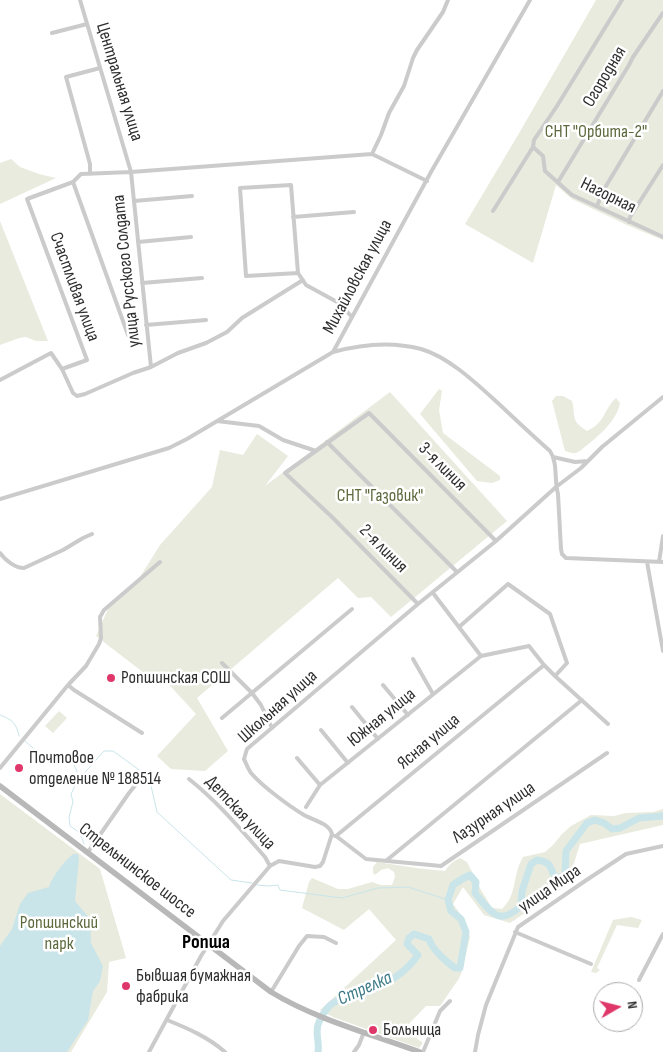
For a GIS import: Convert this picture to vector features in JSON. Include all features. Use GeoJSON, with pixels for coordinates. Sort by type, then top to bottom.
{"type":"FeatureCollection","features":[{"type":"Feature","properties":{"kind":"main road","name":"Стрельнинское шоссе"},"geometry":{"type":"LineString","coordinates":[[0,786],[271,992],[309,1012],[421,1052]]}},
{"type":"Feature","properties":{"kind":"street","name":"Центральная улица"},"geometry":{"type":"LineString","coordinates":[[80,0],[131,172]]}},
{"type":"Feature","properties":{"kind":"street"},"geometry":{"type":"LineString","coordinates":[[372,154],[389,113],[404,86],[413,58],[443,12],[448,0]]}},
{"type":"Feature","properties":{"kind":"street","name":"Михайловская улица"},"geometry":{"type":"LineString","coordinates":[[0,499],[169,448],[333,352],[426,181],[530,0]]}},
{"type":"Feature","properties":{"kind":"street"},"geometry":{"type":"LineString","coordinates":[[493,211],[533,147],[534,140],[622,0]]}},
{"type":"Feature","properties":{"kind":"street","name":"Огородная"},"geometry":{"type":"LineString","coordinates":[[558,182],[633,57],[663,13]]}},
{"type":"Feature","properties":{"kind":"street"},"geometry":{"type":"LineString","coordinates":[[52,33],[87,24]]}},
{"type":"Feature","properties":{"kind":"street"},"geometry":{"type":"LineString","coordinates":[[90,174],[90,164],[66,77],[100,68]]}},
{"type":"Feature","properties":{"kind":"street"},"geometry":{"type":"LineString","coordinates":[[597,206],[603,192],[663,91]]}},
{"type":"Feature","properties":{"kind":"street","name":"Нагорная"},"geometry":{"type":"LineString","coordinates":[[533,147],[543,156],[545,171],[572,195],[663,236]]}},
{"type":"Feature","properties":{"kind":"street"},"geometry":{"type":"LineString","coordinates":[[128,335],[73,182],[81,174],[372,154],[426,181]]}},
{"type":"Feature","properties":{"kind":"street"},"geometry":{"type":"LineString","coordinates":[[630,222],[630,217],[663,165]]}},
{"type":"Feature","properties":{"kind":"street","name":"улица Русского Солдата"},"geometry":{"type":"LineString","coordinates":[[131,172],[151,367]]}},
{"type":"Feature","properties":{"kind":"street","name":"Счастливая улица"},"geometry":{"type":"LineString","coordinates":[[62,369],[87,360],[27,199],[73,182]]}},
{"type":"Feature","properties":{"kind":"street"},"geometry":{"type":"LineString","coordinates":[[298,273],[246,276],[240,188],[291,185],[298,273],[306,285],[339,304],[352,317]]}},
{"type":"Feature","properties":{"kind":"street"},"geometry":{"type":"LineString","coordinates":[[134,201],[192,196]]}},
{"type":"Feature","properties":{"kind":"street"},"geometry":{"type":"LineString","coordinates":[[293,217],[354,212]]}},
{"type":"Feature","properties":{"kind":"street"},"geometry":{"type":"LineString","coordinates":[[138,242],[192,237]]}},
{"type":"Feature","properties":{"kind":"street"},"geometry":{"type":"LineString","coordinates":[[142,283],[202,278]]}},
{"type":"Feature","properties":{"kind":"street"},"geometry":{"type":"LineString","coordinates":[[0,380],[51,353],[62,369],[73,393],[77,396],[85,394],[151,367],[178,353],[206,343],[227,332],[242,318],[303,280]]}},
{"type":"Feature","properties":{"kind":"street"},"geometry":{"type":"LineString","coordinates":[[146,325],[206,320]]}},
{"type":"Feature","properties":{"kind":"street"},"geometry":{"type":"LineString","coordinates":[[333,352],[375,343],[388,343],[422,349],[443,359],[473,381],[550,451],[553,457],[558,494],[561,548],[562,554],[566,558],[661,562],[663,536]]}},
{"type":"Feature","properties":{"kind":"street","name":"Школьная улица"},"geometry":{"type":"LineString","coordinates":[[387,861],[366,859],[334,835],[325,825],[304,814],[270,790],[250,772],[244,759],[247,749],[418,604],[496,541],[602,447],[663,397]]}},
{"type":"Feature","properties":{"kind":"street","name":"3-я линия"},"geometry":{"type":"LineString","coordinates":[[327,442],[369,412],[496,541]]}},
{"type":"Feature","properties":{"kind":"street"},"geometry":{"type":"LineString","coordinates":[[216,421],[259,426],[283,440],[316,451],[327,442]]}},
{"type":"Feature","properties":{"kind":"street","name":"2-я линия"},"geometry":{"type":"LineString","coordinates":[[327,442],[457,572]]}},
{"type":"Feature","properties":{"kind":"street","name":"2-я линия"},"geometry":{"type":"LineString","coordinates":[[316,451],[285,473],[332,517],[418,604]]}},
{"type":"Feature","properties":{"kind":"street"},"geometry":{"type":"LineString","coordinates":[[553,457],[576,462],[588,461]]}},
{"type":"Feature","properties":{"kind":"street"},"geometry":{"type":"LineString","coordinates":[[0,553],[3,558],[19,568],[24,568],[92,534]]}},
{"type":"Feature","properties":{"kind":"street"},"geometry":{"type":"LineString","coordinates":[[0,768],[68,685],[86,666],[101,638],[101,613],[160,562]]}},
{"type":"Feature","properties":{"kind":"street"},"geometry":{"type":"LineString","coordinates":[[647,562],[663,651]]}},
{"type":"Feature","properties":{"kind":"street"},"geometry":{"type":"LineString","coordinates":[[460,627],[508,584],[550,614],[567,663],[555,676]]}},
{"type":"Feature","properties":{"kind":"street"},"geometry":{"type":"LineString","coordinates":[[433,593],[481,656],[529,646],[555,676],[608,724]]}},
{"type":"Feature","properties":{"kind":"street"},"geometry":{"type":"LineString","coordinates":[[222,718],[352,609]]}},
{"type":"Feature","properties":{"kind":"street","name":"Южная улица"},"geometry":{"type":"LineString","coordinates":[[306,807],[320,785],[481,656]]}},
{"type":"Feature","properties":{"kind":"street"},"geometry":{"type":"LineString","coordinates":[[413,659],[434,694]]}},
{"type":"Feature","properties":{"kind":"street"},"geometry":{"type":"LineString","coordinates":[[222,663],[252,693],[261,705],[272,728]]}},
{"type":"Feature","properties":{"kind":"street","name":"Ясная улица"},"geometry":{"type":"LineString","coordinates":[[334,835],[544,665]]}},
{"type":"Feature","properties":{"kind":"street"},"geometry":{"type":"LineString","coordinates":[[383,684],[408,715]]}},
{"type":"Feature","properties":{"kind":"street"},"geometry":{"type":"LineString","coordinates":[[68,685],[142,733]]}},
{"type":"Feature","properties":{"kind":"street"},"geometry":{"type":"LineString","coordinates":[[387,861],[582,700]]}},
{"type":"Feature","properties":{"kind":"street"},"geometry":{"type":"LineString","coordinates":[[352,707],[378,739]]}},
{"type":"Feature","properties":{"kind":"street"},"geometry":{"type":"LineString","coordinates":[[321,730],[348,763]]}},
{"type":"Feature","properties":{"kind":"street","name":"Лазурная улица"},"geometry":{"type":"LineString","coordinates":[[387,861],[441,866],[607,753]]}},
{"type":"Feature","properties":{"kind":"street"},"geometry":{"type":"LineString","coordinates":[[297,758],[320,785]]}},
{"type":"Feature","properties":{"kind":"street","name":"Детская улица"},"geometry":{"type":"LineString","coordinates":[[189,780],[202,789],[265,857],[270,866]]}},
{"type":"Feature","properties":{"kind":"street"},"geometry":{"type":"LineString","coordinates":[[88,852],[138,782]]}},
{"type":"Feature","properties":{"kind":"street"},"geometry":{"type":"LineString","coordinates":[[149,1052],[201,956],[223,921],[248,890],[270,866],[279,861],[315,867],[320,866],[334,835]]}},
{"type":"Feature","properties":{"kind":"street","name":"улица Мира"},"geometry":{"type":"LineString","coordinates":[[475,1052],[486,1005],[518,927],[626,854],[663,846]]}},
{"type":"Feature","properties":{"kind":"street"},"geometry":{"type":"LineString","coordinates":[[515,932],[592,964]]}},
{"type":"Feature","properties":{"kind":"street"},"geometry":{"type":"LineString","coordinates":[[639,980],[663,934]]}},
{"type":"Feature","properties":{"kind":"street"},"geometry":{"type":"LineString","coordinates":[[271,992],[307,936],[324,937],[336,943]]}},
{"type":"Feature","properties":{"kind":"street"},"geometry":{"type":"LineString","coordinates":[[421,1052],[440,1011],[450,1001]]}},
{"type":"Feature","properties":{"kind":"street"},"geometry":{"type":"LineString","coordinates":[[167,1020],[186,1027],[218,1045],[225,1052]]}},
{"type":"Feature","properties":{"kind":"street"},"geometry":{"type":"LineString","coordinates":[[354,1052],[364,1032]]}},
{"type":"Feature","properties":{"kind":"green space","name":"СНТ \"Орбита-2\""},"geometry":{"type":"Polygon","coordinates":[[[596,0],[663,0],[663,240],[572,199],[556,185],[533,263],[465,224],[596,0]]]}},
{"type":"Feature","properties":{"kind":"green space"},"geometry":{"type":"Polygon","coordinates":[[[11,159],[20,167],[56,178],[0,204],[0,163],[11,159]]]}},
{"type":"Feature","properties":{"kind":"green space"},"geometry":{"type":"Polygon","coordinates":[[[0,221],[48,341],[36,341],[26,337],[0,345],[0,221]]]}},
{"type":"Feature","properties":{"kind":"green space"},"geometry":{"type":"Polygon","coordinates":[[[439,389],[442,391],[439,410],[443,433],[500,476],[500,480],[492,483],[477,481],[420,414],[439,389]]]}},
{"type":"Feature","properties":{"kind":"green space","name":"СНТ \"Газовик\""},"geometry":{"type":"Polygon","coordinates":[[[390,392],[507,521],[391,617],[371,597],[358,598],[338,578],[197,698],[228,751],[205,771],[171,769],[157,756],[196,714],[162,677],[158,676],[154,681],[149,679],[144,673],[96,636],[109,607],[140,577],[160,545],[212,487],[220,450],[243,455],[257,434],[288,456],[265,486],[390,392]]]}},
{"type":"Feature","properties":{"kind":"green space"},"geometry":{"type":"Polygon","coordinates":[[[556,396],[563,396],[572,401],[576,421],[587,431],[598,424],[616,398],[620,403],[612,421],[602,432],[580,451],[572,453],[565,451],[552,401],[556,396]]]}},
{"type":"Feature","properties":{"kind":"green space"},"geometry":{"type":"Polygon","coordinates":[[[59,711],[67,718],[53,733],[45,726],[59,711]]]}},
{"type":"Feature","properties":{"kind":"green space","name":"Ропшинский парк"},"geometry":{"type":"Polygon","coordinates":[[[0,794],[100,869],[126,958],[109,962],[107,992],[71,1052],[0,1052],[0,794]]]}},
{"type":"Feature","properties":{"kind":"green space"},"geometry":{"type":"Polygon","coordinates":[[[663,809],[663,825],[580,844],[567,885],[510,923],[484,915],[463,887],[453,904],[464,919],[470,937],[461,974],[440,1006],[426,1006],[404,1029],[423,1043],[419,1048],[333,1017],[320,1010],[396,940],[369,909],[344,930],[302,908],[309,882],[312,878],[338,889],[348,889],[372,882],[381,885],[392,885],[395,877],[394,872],[388,868],[381,870],[375,875],[373,873],[373,867],[377,862],[445,871],[451,863],[460,858],[467,862],[492,908],[502,909],[511,896],[518,868],[523,857],[545,852],[571,826],[591,815],[614,816],[626,813],[653,812],[663,809]]]}},
{"type":"Feature","properties":{"kind":"green space"},"geometry":{"type":"Polygon","coordinates":[[[631,917],[642,920],[638,928],[617,925],[597,968],[600,970],[596,973],[591,972],[613,920],[631,917]]]}},
{"type":"Feature","properties":{"kind":"water","name":"Ропшинский парк"},"geometry":{"type":"Polygon","coordinates":[[[73,854],[78,854],[79,859],[75,901],[90,919],[91,943],[103,966],[100,981],[93,991],[88,1020],[67,1052],[0,1052],[0,946],[12,929],[20,904],[28,893],[49,887],[59,869],[73,854]]]}},
{"type":"Feature","properties":{"kind":"waterway"},"geometry":{"type":"LineString","coordinates":[[0,715],[13,722],[19,736]]}},
{"type":"Feature","properties":{"kind":"waterway"},"geometry":{"type":"LineString","coordinates":[[25,741],[41,755],[73,763],[80,778],[104,751],[113,751],[149,777],[157,812],[231,880],[252,883]]}},
{"type":"Feature","properties":{"kind":"waterway"},"geometry":{"type":"LineString","coordinates":[[79,778],[71,794],[73,802],[69,817],[70,826],[80,833],[84,844]]}},
{"type":"Feature","properties":{"kind":"waterway","name":"Стрелка"},"geometry":{"type":"LineString","coordinates":[[318,1052],[318,1026],[327,1009],[336,1001],[362,994],[388,982],[407,968],[418,955],[407,944],[409,938],[414,934],[429,939],[433,947],[444,959],[455,968],[460,968],[466,932],[461,919],[451,911],[448,900],[453,885],[470,875],[476,882],[475,893],[486,906],[495,914],[506,916],[521,906],[522,891],[531,864],[537,860],[543,861],[549,865],[555,875],[563,878],[566,851],[587,823],[595,820],[604,823],[612,829],[620,828],[639,818],[663,816]]}},
{"type":"Feature","properties":{"kind":"waterway"},"geometry":{"type":"LineString","coordinates":[[257,885],[278,885],[280,890],[342,898],[378,888],[408,887],[448,900]]}},
{"type":"Feature","properties":{"kind":"place","name":"Ропшинская СОШ"},"geometry":{"type":"Point","coordinates":[111,678]}},
{"type":"Feature","properties":{"kind":"place","name":"Почтовое отделение № 188514"},"geometry":{"type":"Point","coordinates":[19,768]}},
{"type":"Feature","properties":{"kind":"place","name":"Бывшая бумажная фабрика"},"geometry":{"type":"Point","coordinates":[126,986]}},
{"type":"Feature","properties":{"kind":"place","name":"Больница"},"geometry":{"type":"Point","coordinates":[373,1030]}},
{"type":"Feature","properties":{"kind":"district","name":"Ропша"},"geometry":{"type":"Point","coordinates":[206,943]}}]}
